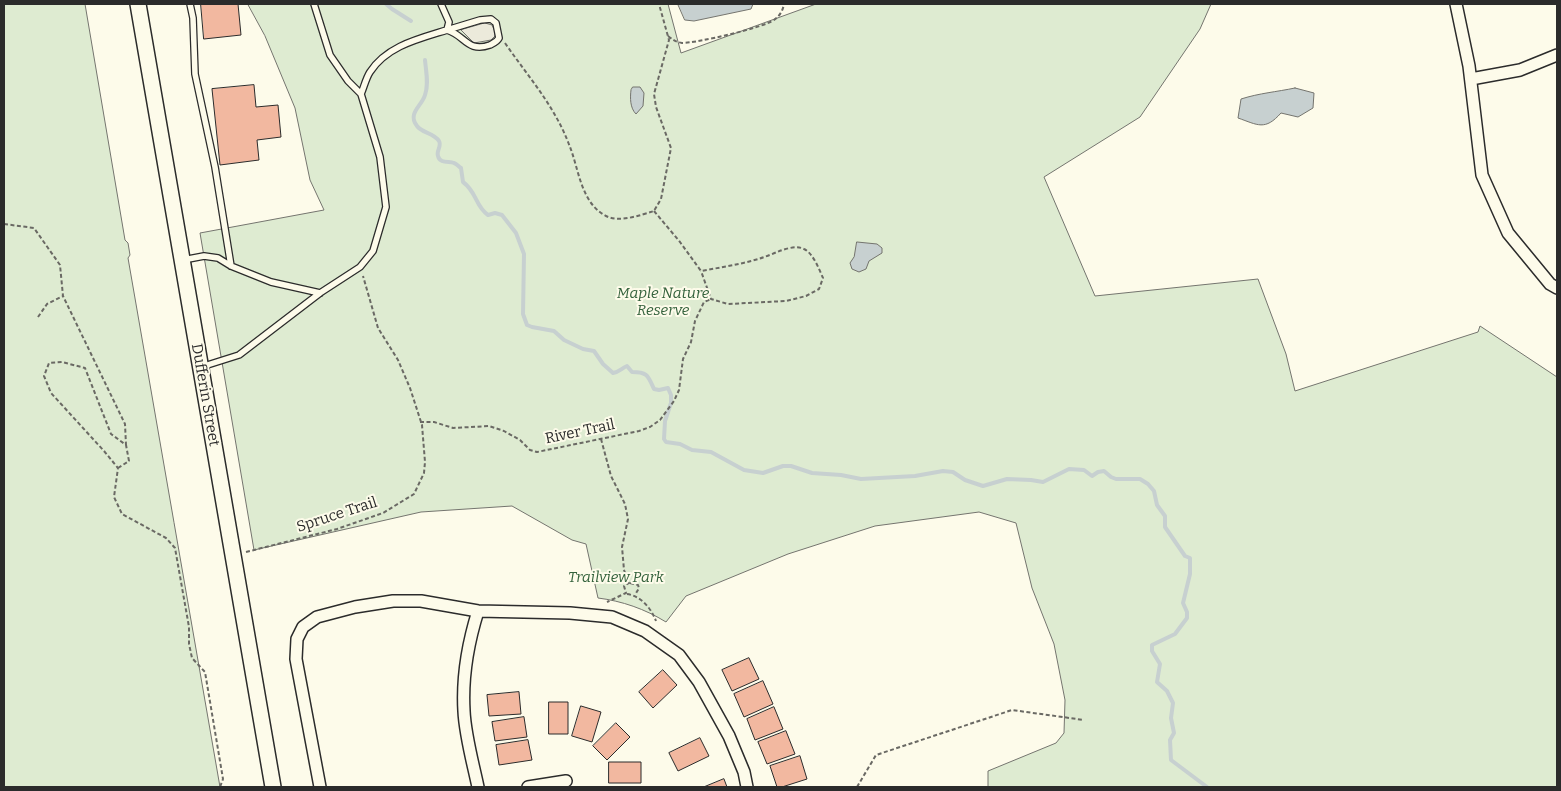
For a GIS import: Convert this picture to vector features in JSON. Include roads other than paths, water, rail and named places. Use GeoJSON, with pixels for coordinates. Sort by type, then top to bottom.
{"type":"FeatureCollection","features":[{"type":"Feature","properties":{"kind":"main road","name":"Dufferin Street"},"geometry":{"type":"LineString","coordinates":[[138,4],[273,787]]}},
{"type":"Feature","properties":{"kind":"street"},"geometry":{"type":"LineString","coordinates":[[1456,4],[1471,79],[1482,175],[1508,233],[1550,284],[1557,288]]}},
{"type":"Feature","properties":{"kind":"street"},"geometry":{"type":"LineString","coordinates":[[1471,79],[1520,70],[1557,56]]}},
{"type":"Feature","properties":{"kind":"street"},"geometry":{"type":"LineString","coordinates":[[320,787],[296,659],[297,639],[303,627],[317,617],[355,607],[393,601],[421,601],[478,611],[570,613],[612,617],[645,631],[679,655],[699,682],[729,736],[744,772],[747,787]]}},
{"type":"Feature","properties":{"kind":"street"},"geometry":{"type":"LineString","coordinates":[[478,611],[465,663],[464,688],[464,712],[478,787]]}},
{"type":"Feature","properties":{"kind":"street"},"geometry":{"type":"LineString","coordinates":[[528,787],[566,781]]}},
{"type":"Feature","properties":{"kind":"lane"},"geometry":{"type":"LineString","coordinates":[[190,4],[193,18],[196,74],[215,167],[231,266]]}},
{"type":"Feature","properties":{"kind":"lane"},"geometry":{"type":"LineString","coordinates":[[201,367],[239,355],[320,293],[360,267],[373,251],[386,208],[380,157],[361,94],[348,81],[330,55],[314,4]]}},
{"type":"Feature","properties":{"kind":"lane"},"geometry":{"type":"LineString","coordinates":[[442,4],[449,22],[446,30]]}},
{"type":"Feature","properties":{"kind":"lane"},"geometry":{"type":"LineString","coordinates":[[361,94],[369,72],[385,55],[409,42],[446,30],[480,20],[491,19],[496,22],[499,35],[497,42],[473,47],[468,45],[456,33],[446,30]]}},
{"type":"Feature","properties":{"kind":"lane"},"geometry":{"type":"LineString","coordinates":[[181,260],[204,256],[218,258],[231,266],[271,282],[320,293]]}},
{"type":"Feature","properties":{"kind":"waterway"},"geometry":{"type":"LineString","coordinates":[[386,4],[411,21]]}},
{"type":"Feature","properties":{"kind":"waterway"},"geometry":{"type":"LineString","coordinates":[[425,60],[427,87],[423,99],[414,113],[414,121],[419,128],[439,141],[439,159],[457,164],[461,168],[463,182],[471,190],[484,211],[488,215],[495,213],[502,215],[516,233],[524,254],[523,314],[527,325],[554,331],[564,340],[583,349],[594,351],[603,364],[613,373],[627,366],[632,372],[647,376],[654,389],[668,388],[671,395],[671,403],[665,421],[664,439],[666,442],[680,444],[692,450],[711,452],[744,470],[763,473],[783,466],[791,466],[812,473],[841,475],[861,479],[915,476],[943,471],[953,472],[965,480],[983,486],[1007,479],[1043,482],[1069,469],[1084,470],[1092,476],[1104,471],[1116,479],[1140,479],[1148,484],[1154,491],[1157,505],[1165,516],[1165,527],[1185,556],[1190,558],[1190,574],[1183,603],[1187,612],[1187,618],[1175,634],[1152,645],[1152,651],[1160,664],[1157,682],[1167,691],[1173,703],[1171,718],[1174,733],[1170,740],[1171,760],[1207,787]]}},
{"type":"Feature","properties":{"kind":"park label","name":"Maple Nature Reserve"},"geometry":{"type":"Point","coordinates":[663,302]}},
{"type":"Feature","properties":{"kind":"park label","name":"Trailview Park"},"geometry":{"type":"Point","coordinates":[616,578]}}]}
